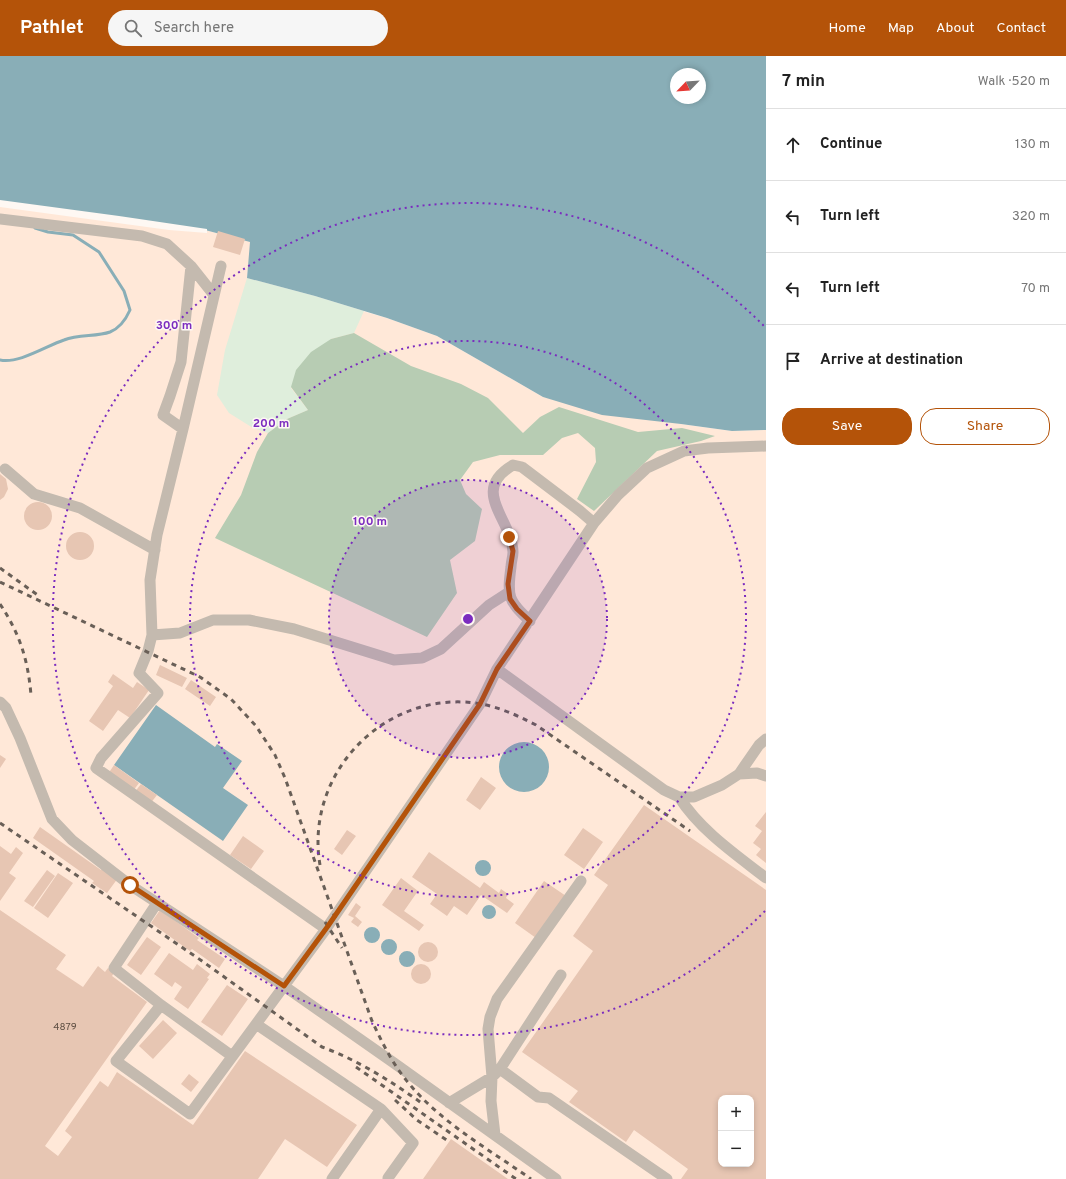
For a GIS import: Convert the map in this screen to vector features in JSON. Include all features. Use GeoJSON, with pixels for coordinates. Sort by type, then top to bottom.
{"type":"FeatureCollection","features":[{"type":"Feature","properties":{"kind":"lane"},"geometry":{"type":"LineString","coordinates":[[0,219],[142,236],[167,244],[191,266],[214,295]]}},
{"type":"Feature","properties":{"kind":"lane"},"geometry":{"type":"LineString","coordinates":[[183,429],[163,415],[181,362],[191,266]]}},
{"type":"Feature","properties":{"kind":"lane"},"geometry":{"type":"LineString","coordinates":[[221,266],[157,535],[150,580],[152,636],[139,674],[158,693],[100,758],[96,768],[326,929]]}},
{"type":"Feature","properties":{"kind":"lane"},"geometry":{"type":"LineString","coordinates":[[161,1005],[116,1061],[190,1114],[326,929],[480,704],[497,669],[594,523],[618,495],[647,468],[684,451],[708,448],[766,446]]}},
{"type":"Feature","properties":{"kind":"lane"},"geometry":{"type":"LineString","coordinates":[[530,621],[517,609],[510,599],[508,584],[513,551],[495,501],[493,489],[498,476],[504,470],[513,465],[522,467],[594,523]]}},
{"type":"Feature","properties":{"kind":"lane"},"geometry":{"type":"LineString","coordinates":[[5,469],[34,494],[80,508],[155,550]]}},
{"type":"Feature","properties":{"kind":"lane"},"geometry":{"type":"LineString","coordinates":[[152,636],[180,633],[213,620],[249,620],[294,629],[394,660],[422,658],[441,649],[489,605],[509,592]]}},
{"type":"Feature","properties":{"kind":"lane"},"geometry":{"type":"LineString","coordinates":[[497,669],[664,790],[679,797],[694,797],[722,785],[738,774],[759,745],[766,739]]}},
{"type":"Feature","properties":{"kind":"lane"},"geometry":{"type":"LineString","coordinates":[[0,702],[6,708],[20,738],[52,819],[72,840],[130,885],[284,986],[556,1179]]}},
{"type":"Feature","properties":{"kind":"lane"},"geometry":{"type":"LineString","coordinates":[[738,774],[757,773],[766,776]]}},
{"type":"Feature","properties":{"kind":"lane"},"geometry":{"type":"LineString","coordinates":[[679,797],[688,811],[727,848],[766,878]]}},
{"type":"Feature","properties":{"kind":"lane"},"geometry":{"type":"LineString","coordinates":[[495,1135],[491,1101],[496,1073],[488,1029],[490,1017],[498,999],[581,881]]}},
{"type":"Feature","properties":{"kind":"lane"},"geometry":{"type":"LineString","coordinates":[[157,903],[114,968],[161,1005],[232,1056]]}},
{"type":"Feature","properties":{"kind":"lane"},"geometry":{"type":"LineString","coordinates":[[449,1103],[496,1073],[561,975]]}},
{"type":"Feature","properties":{"kind":"lane"},"geometry":{"type":"LineString","coordinates":[[256,1024],[381,1109],[413,1143],[388,1179]]}},
{"type":"Feature","properties":{"kind":"lane"},"geometry":{"type":"LineString","coordinates":[[496,1073],[538,1097],[549,1098],[667,1179]]}},
{"type":"Feature","properties":{"kind":"lane"},"geometry":{"type":"LineString","coordinates":[[332,1179],[381,1109]]}},
{"type":"Feature","properties":{"kind":"shaded area"},"geometry":{"type":"Polygon","coordinates":[[[0,206],[205,230],[251,242],[247,278],[387,318],[437,336],[543,397],[681,424],[732,431],[766,430],[766,1179],[0,1179],[0,206]]]}},
{"type":"Feature","properties":{"kind":"green space"},"geometry":{"type":"Polygon","coordinates":[[[247,278],[364,311],[354,333],[331,339],[291,388],[308,410],[287,419],[268,433],[253,428],[229,413],[217,395],[225,350],[247,278]]]}},
{"type":"Feature","properties":{"kind":"green space"},"geometry":{"type":"Polygon","coordinates":[[[354,333],[411,366],[461,384],[488,398],[523,433],[540,417],[559,407],[638,432],[682,428],[715,436],[701,441],[657,451],[594,511],[577,499],[596,462],[595,448],[578,433],[562,438],[543,455],[500,455],[473,462],[460,480],[466,494],[482,509],[475,541],[450,560],[457,593],[427,637],[215,538],[241,495],[257,452],[268,433],[287,419],[308,410],[291,387],[296,370],[311,352],[331,339],[354,333]]]}},
{"type":"Feature","properties":{"kind":"water"},"geometry":{"type":"Polygon","coordinates":[[[0,56],[766,56],[766,430],[732,431],[602,415],[543,397],[437,336],[387,318],[315,296],[247,278],[250,242],[205,230],[0,205],[0,56]]]}},
{"type":"Feature","properties":{"kind":"water"},"geometry":{"type":"Polygon","coordinates":[[[156,705],[215,747],[217,744],[242,761],[223,788],[248,805],[223,841],[114,765],[156,705]]]}},
{"type":"Feature","properties":{"kind":"water"},"geometry":{"type":"Polygon","coordinates":[[[524,742],[538,746],[545,753],[549,767],[545,781],[538,788],[524,792],[510,788],[503,781],[499,767],[503,753],[510,746],[524,742]]]}},
{"type":"Feature","properties":{"kind":"water"},"geometry":{"type":"Polygon","coordinates":[[[480,860],[486,860],[491,865],[489,874],[486,876],[480,876],[475,871],[475,865],[480,860]]]}},
{"type":"Feature","properties":{"kind":"water"},"geometry":{"type":"Polygon","coordinates":[[[489,905],[494,907],[496,912],[494,917],[489,919],[484,917],[482,912],[484,907],[489,905]]]}},
{"type":"Feature","properties":{"kind":"water"},"geometry":{"type":"Polygon","coordinates":[[[372,927],[379,932],[380,935],[375,942],[372,943],[365,938],[364,935],[369,928],[372,927]]]}},
{"type":"Feature","properties":{"kind":"water"},"geometry":{"type":"Polygon","coordinates":[[[389,939],[396,944],[397,947],[392,954],[389,955],[382,950],[381,947],[386,940],[389,939]]]}},
{"type":"Feature","properties":{"kind":"water"},"geometry":{"type":"Polygon","coordinates":[[[407,951],[414,956],[415,959],[410,966],[407,967],[400,962],[399,959],[404,952],[407,951]]]}},
{"type":"Feature","properties":{"kind":"pier"},"geometry":{"type":"Polygon","coordinates":[[[0,200],[207,229],[207,233],[169,230],[0,207],[0,200]]]}},
{"type":"Feature","properties":{"kind":"building"},"geometry":{"type":"Polygon","coordinates":[[[218,231],[245,239],[240,255],[213,247],[218,231]]]}},
{"type":"Feature","properties":{"kind":"building"},"geometry":{"type":"Polygon","coordinates":[[[0,474],[6,479],[8,489],[4,497],[0,500],[0,474]]]}},
{"type":"Feature","properties":{"kind":"building"},"geometry":{"type":"Polygon","coordinates":[[[38,502],[48,506],[52,516],[48,526],[38,530],[28,526],[24,516],[28,506],[38,502]]]}},
{"type":"Feature","properties":{"kind":"building"},"geometry":{"type":"Polygon","coordinates":[[[80,532],[90,536],[94,546],[90,556],[80,560],[70,556],[66,546],[70,536],[80,532]]]}},
{"type":"Feature","properties":{"kind":"building"},"geometry":{"type":"Polygon","coordinates":[[[160,665],[187,678],[182,687],[156,675],[160,665]]]}},
{"type":"Feature","properties":{"kind":"building"},"geometry":{"type":"Polygon","coordinates":[[[113,674],[133,688],[137,682],[149,690],[130,718],[118,710],[103,731],[89,721],[113,686],[108,682],[113,674]]]}},
{"type":"Feature","properties":{"kind":"building"},"geometry":{"type":"Polygon","coordinates":[[[191,680],[216,697],[210,706],[185,689],[191,680]]]}},
{"type":"Feature","properties":{"kind":"building"},"geometry":{"type":"Polygon","coordinates":[[[0,755],[6,759],[0,768],[0,755]]]}},
{"type":"Feature","properties":{"kind":"building"},"geometry":{"type":"Polygon","coordinates":[[[114,765],[139,783],[133,791],[108,774],[114,765]]]}},
{"type":"Feature","properties":{"kind":"building"},"geometry":{"type":"Polygon","coordinates":[[[481,777],[496,788],[480,810],[466,800],[481,777]]]}},
{"type":"Feature","properties":{"kind":"building"},"geometry":{"type":"Polygon","coordinates":[[[141,784],[157,795],[150,804],[134,793],[141,784]]]}},
{"type":"Feature","properties":{"kind":"building"},"geometry":{"type":"Polygon","coordinates":[[[644,805],[766,890],[766,1179],[681,1179],[688,1169],[634,1130],[626,1142],[569,1102],[578,1091],[522,1052],[593,951],[573,936],[608,885],[594,875],[644,805]]]}},
{"type":"Feature","properties":{"kind":"building"},"geometry":{"type":"Polygon","coordinates":[[[766,812],[766,863],[756,855],[761,849],[753,843],[762,831],[755,826],[766,812]]]}},
{"type":"Feature","properties":{"kind":"building"},"geometry":{"type":"Polygon","coordinates":[[[40,827],[101,870],[102,868],[118,878],[107,893],[92,883],[94,881],[33,838],[40,827]]]}},
{"type":"Feature","properties":{"kind":"building"},"geometry":{"type":"Polygon","coordinates":[[[583,828],[603,842],[584,869],[564,855],[583,828]]]}},
{"type":"Feature","properties":{"kind":"building"},"geometry":{"type":"Polygon","coordinates":[[[347,830],[356,836],[342,855],[334,849],[347,830]]]}},
{"type":"Feature","properties":{"kind":"building"},"geometry":{"type":"Polygon","coordinates":[[[243,836],[264,851],[251,869],[230,855],[243,836]]]}},
{"type":"Feature","properties":{"kind":"building"},"geometry":{"type":"Polygon","coordinates":[[[0,846],[11,854],[16,847],[23,853],[9,873],[16,878],[0,901],[0,846]]]}},
{"type":"Feature","properties":{"kind":"building"},"geometry":{"type":"Polygon","coordinates":[[[429,852],[480,888],[484,882],[499,893],[501,889],[508,894],[506,898],[514,904],[507,913],[481,895],[467,915],[454,906],[447,916],[430,904],[437,894],[412,877],[429,852]]]}},
{"type":"Feature","properties":{"kind":"building"},"geometry":{"type":"Polygon","coordinates":[[[47,870],[55,876],[33,907],[24,901],[47,870]]]}},
{"type":"Feature","properties":{"kind":"building"},"geometry":{"type":"Polygon","coordinates":[[[58,873],[73,883],[48,918],[34,908],[58,873]]]}},
{"type":"Feature","properties":{"kind":"building"},"geometry":{"type":"Polygon","coordinates":[[[401,878],[418,891],[404,911],[424,925],[419,931],[382,905],[401,878]]]}},
{"type":"Feature","properties":{"kind":"building"},"geometry":{"type":"Polygon","coordinates":[[[544,881],[566,896],[536,938],[515,923],[544,881]]]}},
{"type":"Feature","properties":{"kind":"building"},"geometry":{"type":"Polygon","coordinates":[[[356,903],[361,907],[355,916],[362,922],[358,927],[351,922],[354,918],[348,915],[356,903]]]}},
{"type":"Feature","properties":{"kind":"building"},"geometry":{"type":"Polygon","coordinates":[[[0,910],[66,955],[56,969],[83,987],[98,966],[105,972],[108,968],[114,973],[112,976],[147,1002],[45,1146],[58,1156],[72,1137],[65,1131],[100,1081],[108,1087],[117,1072],[193,1125],[245,1051],[357,1125],[327,1167],[285,1139],[258,1179],[0,1179],[0,910]]]}},
{"type":"Feature","properties":{"kind":"building"},"geometry":{"type":"Polygon","coordinates":[[[160,910],[199,938],[197,940],[225,959],[219,968],[192,949],[190,951],[151,923],[160,910]]]}},
{"type":"Feature","properties":{"kind":"building"},"geometry":{"type":"Polygon","coordinates":[[[147,937],[161,947],[141,975],[127,965],[147,937]]]}},
{"type":"Feature","properties":{"kind":"building"},"geometry":{"type":"Polygon","coordinates":[[[428,942],[435,945],[438,952],[435,959],[428,962],[421,959],[418,952],[421,945],[428,942]]]}},
{"type":"Feature","properties":{"kind":"building"},"geometry":{"type":"Polygon","coordinates":[[[169,953],[193,970],[197,964],[210,974],[207,978],[209,979],[188,1009],[174,999],[182,987],[175,982],[172,987],[154,974],[169,953]]]}},
{"type":"Feature","properties":{"kind":"building"},"geometry":{"type":"Polygon","coordinates":[[[421,964],[428,967],[431,974],[428,981],[421,984],[414,981],[411,974],[414,967],[421,964]]]}},
{"type":"Feature","properties":{"kind":"building"},"geometry":{"type":"Polygon","coordinates":[[[227,985],[248,999],[222,1036],[201,1022],[227,985]]]}},
{"type":"Feature","properties":{"kind":"building"},"geometry":{"type":"Polygon","coordinates":[[[163,1020],[177,1033],[153,1059],[139,1046],[163,1020]]]}},
{"type":"Feature","properties":{"kind":"building"},"geometry":{"type":"Polygon","coordinates":[[[189,1074],[199,1082],[191,1092],[181,1084],[189,1074]]]}},
{"type":"Feature","properties":{"kind":"building"},"geometry":{"type":"Polygon","coordinates":[[[451,1139],[508,1179],[423,1179],[451,1139]]]}},
{"type":"Feature","properties":{"kind":"waterway"},"geometry":{"type":"LineString","coordinates":[[0,360],[7,361],[24,357],[70,338],[99,335],[110,332],[122,323],[130,310],[124,291],[99,252],[73,235],[48,232],[35,228]]}},
{"type":"Feature","properties":{"kind":"railway"},"geometry":{"type":"LineString","coordinates":[[0,568],[39,596]]}},
{"type":"Feature","properties":{"kind":"railway"},"geometry":{"type":"LineString","coordinates":[[0,582],[200,677],[231,699],[256,726],[275,755],[285,778],[372,1021],[394,1063],[416,1092],[446,1120],[531,1179]]}},
{"type":"Feature","properties":{"kind":"railway"},"geometry":{"type":"LineString","coordinates":[[0,604],[13,626],[22,648],[28,670],[31,695]]}},
{"type":"Feature","properties":{"kind":"railway"},"geometry":{"type":"LineString","coordinates":[[320,865],[318,833],[324,802],[336,774],[354,749],[376,729],[403,714],[432,704],[464,702],[483,704],[501,709],[536,725],[690,831]]}},
{"type":"Feature","properties":{"kind":"railway"},"geometry":{"type":"LineString","coordinates":[[0,823],[202,961],[322,1047],[349,1058],[374,1072],[423,1104]]}},
{"type":"Feature","properties":{"kind":"railway"},"geometry":{"type":"LineString","coordinates":[[325,922],[342,948]]}},
{"type":"Feature","properties":{"kind":"railway"},"geometry":{"type":"LineString","coordinates":[[356,1067],[516,1179]]}},
{"type":"Feature","properties":{"kind":"railway"},"geometry":{"type":"LineString","coordinates":[[395,1100],[417,1120],[448,1141]]}},
{"type":"Feature","properties":{"kind":"route"},"geometry":{"type":"LineString","coordinates":[[130,885],[284,986],[328,926],[480,704],[497,669],[530,621],[517,609],[510,599],[508,584],[513,551],[509,537]]}}]}
